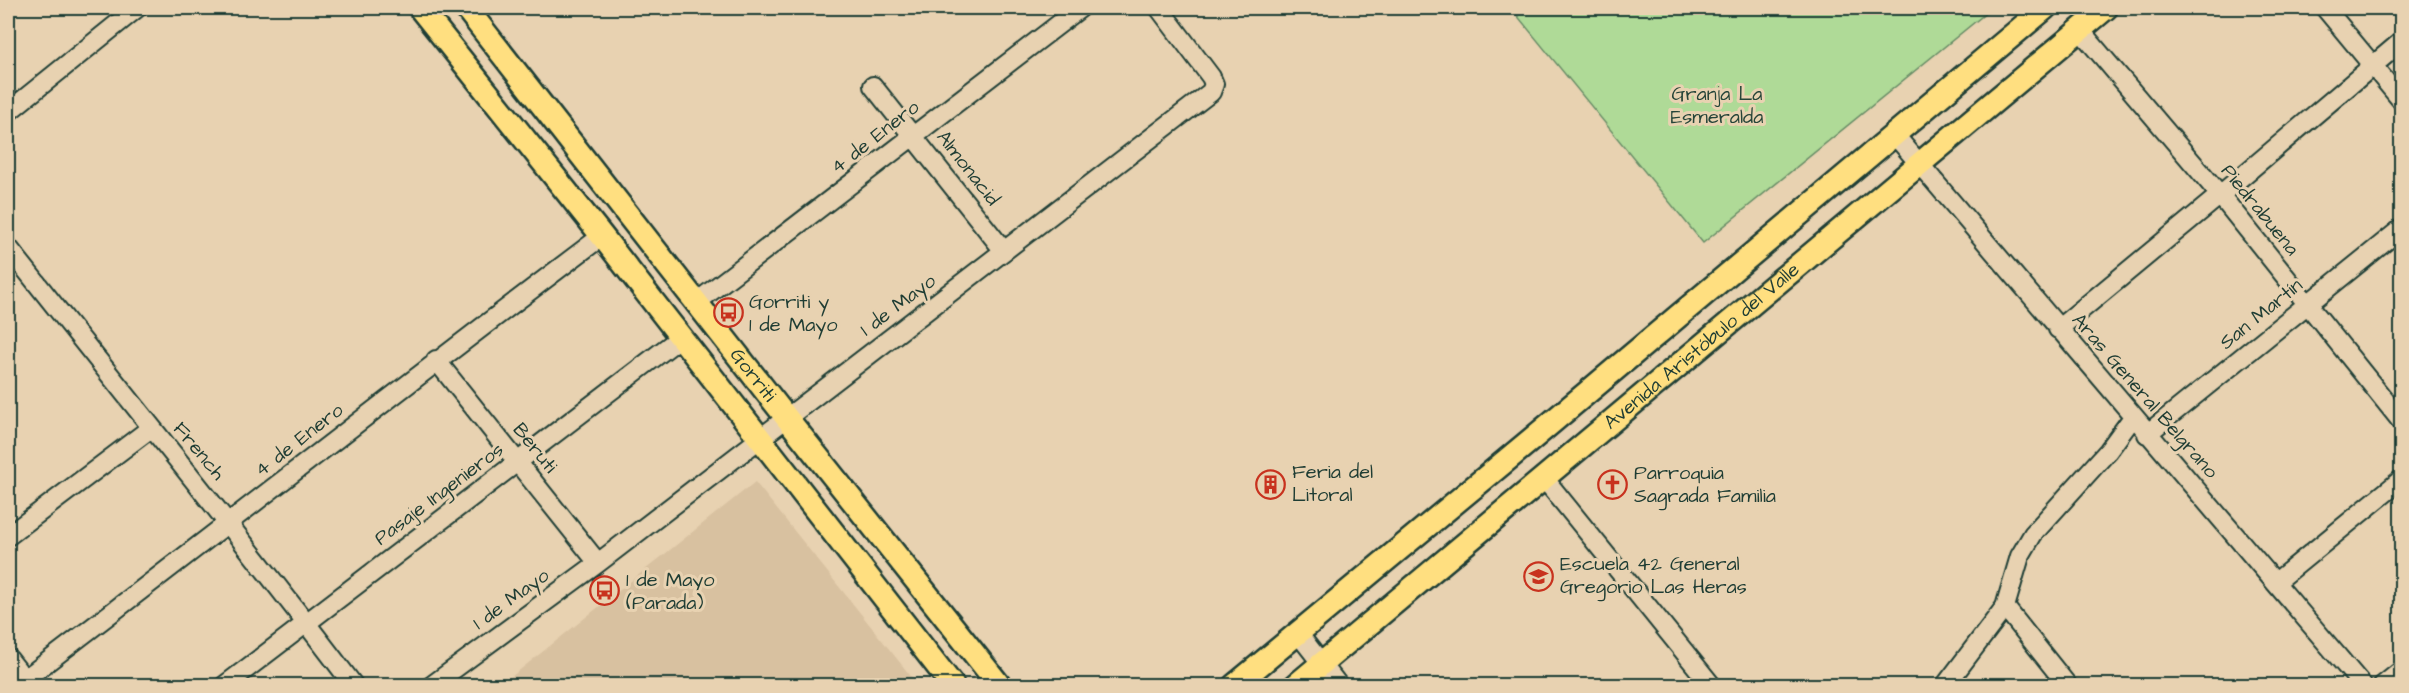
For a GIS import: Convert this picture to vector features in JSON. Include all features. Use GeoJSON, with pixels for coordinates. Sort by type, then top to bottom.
{"type":"FeatureCollection","features":[{"type":"Feature","properties":{"kind":"main road","name":"Gorriti"},"geometry":{"type":"LineString","coordinates":[[420,8],[602,236],[953,686]]}},
{"type":"Feature","properties":{"kind":"main road","name":"Gorriti"},"geometry":{"type":"LineString","coordinates":[[466,8],[1000,686]]}},
{"type":"Feature","properties":{"kind":"main road","name":"Avenida Aristóbulo del Valle"},"geometry":{"type":"LineString","coordinates":[[1234,686],[2045,8]]}},
{"type":"Feature","properties":{"kind":"main road","name":"Avenida Aristóbulo del Valle"},"geometry":{"type":"LineString","coordinates":[[1295,686],[2106,8]]}},
{"type":"Feature","properties":{"kind":"street"},"geometry":{"type":"LineString","coordinates":[[8,112],[137,8]]}},
{"type":"Feature","properties":{"kind":"street","name":"4 de Enero"},"geometry":{"type":"LineString","coordinates":[[697,302],[1080,8]]}},
{"type":"Feature","properties":{"kind":"street","name":"1 de Mayo"},"geometry":{"type":"LineString","coordinates":[[431,686],[598,563],[1211,92],[1214,84],[1211,77],[1159,8]]}},
{"type":"Feature","properties":{"kind":"street"},"geometry":{"type":"LineString","coordinates":[[2325,8],[2402,101]]}},
{"type":"Feature","properties":{"kind":"street","name":"Piedrabuena"},"geometry":{"type":"LineString","coordinates":[[2080,30],[2220,195],[2402,422]]}},
{"type":"Feature","properties":{"kind":"street"},"geometry":{"type":"LineString","coordinates":[[2058,329],[2402,41]]}},
{"type":"Feature","properties":{"kind":"street","name":"Almonacid"},"geometry":{"type":"LineString","coordinates":[[873,86],[914,135],[1004,252]]}},
{"type":"Feature","properties":{"kind":"street","name":"Aras General Belgrano"},"geometry":{"type":"LineString","coordinates":[[1894,134],[2363,686]]}},
{"type":"Feature","properties":{"kind":"street","name":"San Martín"},"geometry":{"type":"LineString","coordinates":[[2147,434],[2402,228]]}},
{"type":"Feature","properties":{"kind":"street","name":"4 de Enero"},"geometry":{"type":"LineString","coordinates":[[27,682],[436,360],[602,236]]}},
{"type":"Feature","properties":{"kind":"street","name":"French"},"geometry":{"type":"LineString","coordinates":[[8,247],[150,428],[230,524],[354,686]]}},
{"type":"Feature","properties":{"kind":"street","name":"Pasaje Ingenieros"},"geometry":{"type":"LineString","coordinates":[[224,686],[681,337]]}},
{"type":"Feature","properties":{"kind":"street","name":"Beruti"},"geometry":{"type":"LineString","coordinates":[[436,360],[598,563]]}},
{"type":"Feature","properties":{"kind":"street"},"geometry":{"type":"LineString","coordinates":[[1945,686],[2005,607],[2020,556],[2033,534],[2108,451],[2133,417]]}},
{"type":"Feature","properties":{"kind":"street"},"geometry":{"type":"LineString","coordinates":[[11,527],[150,428]]}},
{"type":"Feature","properties":{"kind":"street"},"geometry":{"type":"LineString","coordinates":[[1543,477],[1712,686]]}},
{"type":"Feature","properties":{"kind":"street"},"geometry":{"type":"LineString","coordinates":[[2276,582],[2402,479]]}},
{"type":"Feature","properties":{"kind":"street"},"geometry":{"type":"LineString","coordinates":[[2005,607],[2068,686]]}},
{"type":"Feature","properties":{"kind":"street"},"geometry":{"type":"LineString","coordinates":[[1297,632],[1339,686]]}},
{"type":"Feature","properties":{"kind":"street"},"geometry":{"type":"LineString","coordinates":[[8,658],[27,682]]}},
{"type":"Feature","properties":{"kind":"street"},"geometry":{"type":"LineString","coordinates":[[2382,686],[2402,670]]}},
{"type":"Feature","properties":{"kind":"shaded area"},"geometry":{"type":"Polygon","coordinates":[[[755,482],[918,685],[501,685],[755,482]]]}},
{"type":"Feature","properties":{"kind":"green space","name":"Granja La Esmeralda"},"geometry":{"type":"Polygon","coordinates":[[[1511,8],[1992,8],[1703,243],[1511,8]]]}},
{"type":"Feature","properties":{"kind":"place","name":"Gorriti y 1 de Mayo"},"geometry":{"type":"Point","coordinates":[728,313]}},
{"type":"Feature","properties":{"kind":"place","name":"Feria del Litoral"},"geometry":{"type":"Point","coordinates":[1271,484]}},
{"type":"Feature","properties":{"kind":"place","name":"Parroquia Sagrada Familia"},"geometry":{"type":"Point","coordinates":[1613,485]}},
{"type":"Feature","properties":{"kind":"place","name":"Escuela 42 General Gregorio Las Heras"},"geometry":{"type":"Point","coordinates":[1539,576]}},
{"type":"Feature","properties":{"kind":"place","name":"1 de Mayo (Parada)"},"geometry":{"type":"Point","coordinates":[605,591]}}]}
